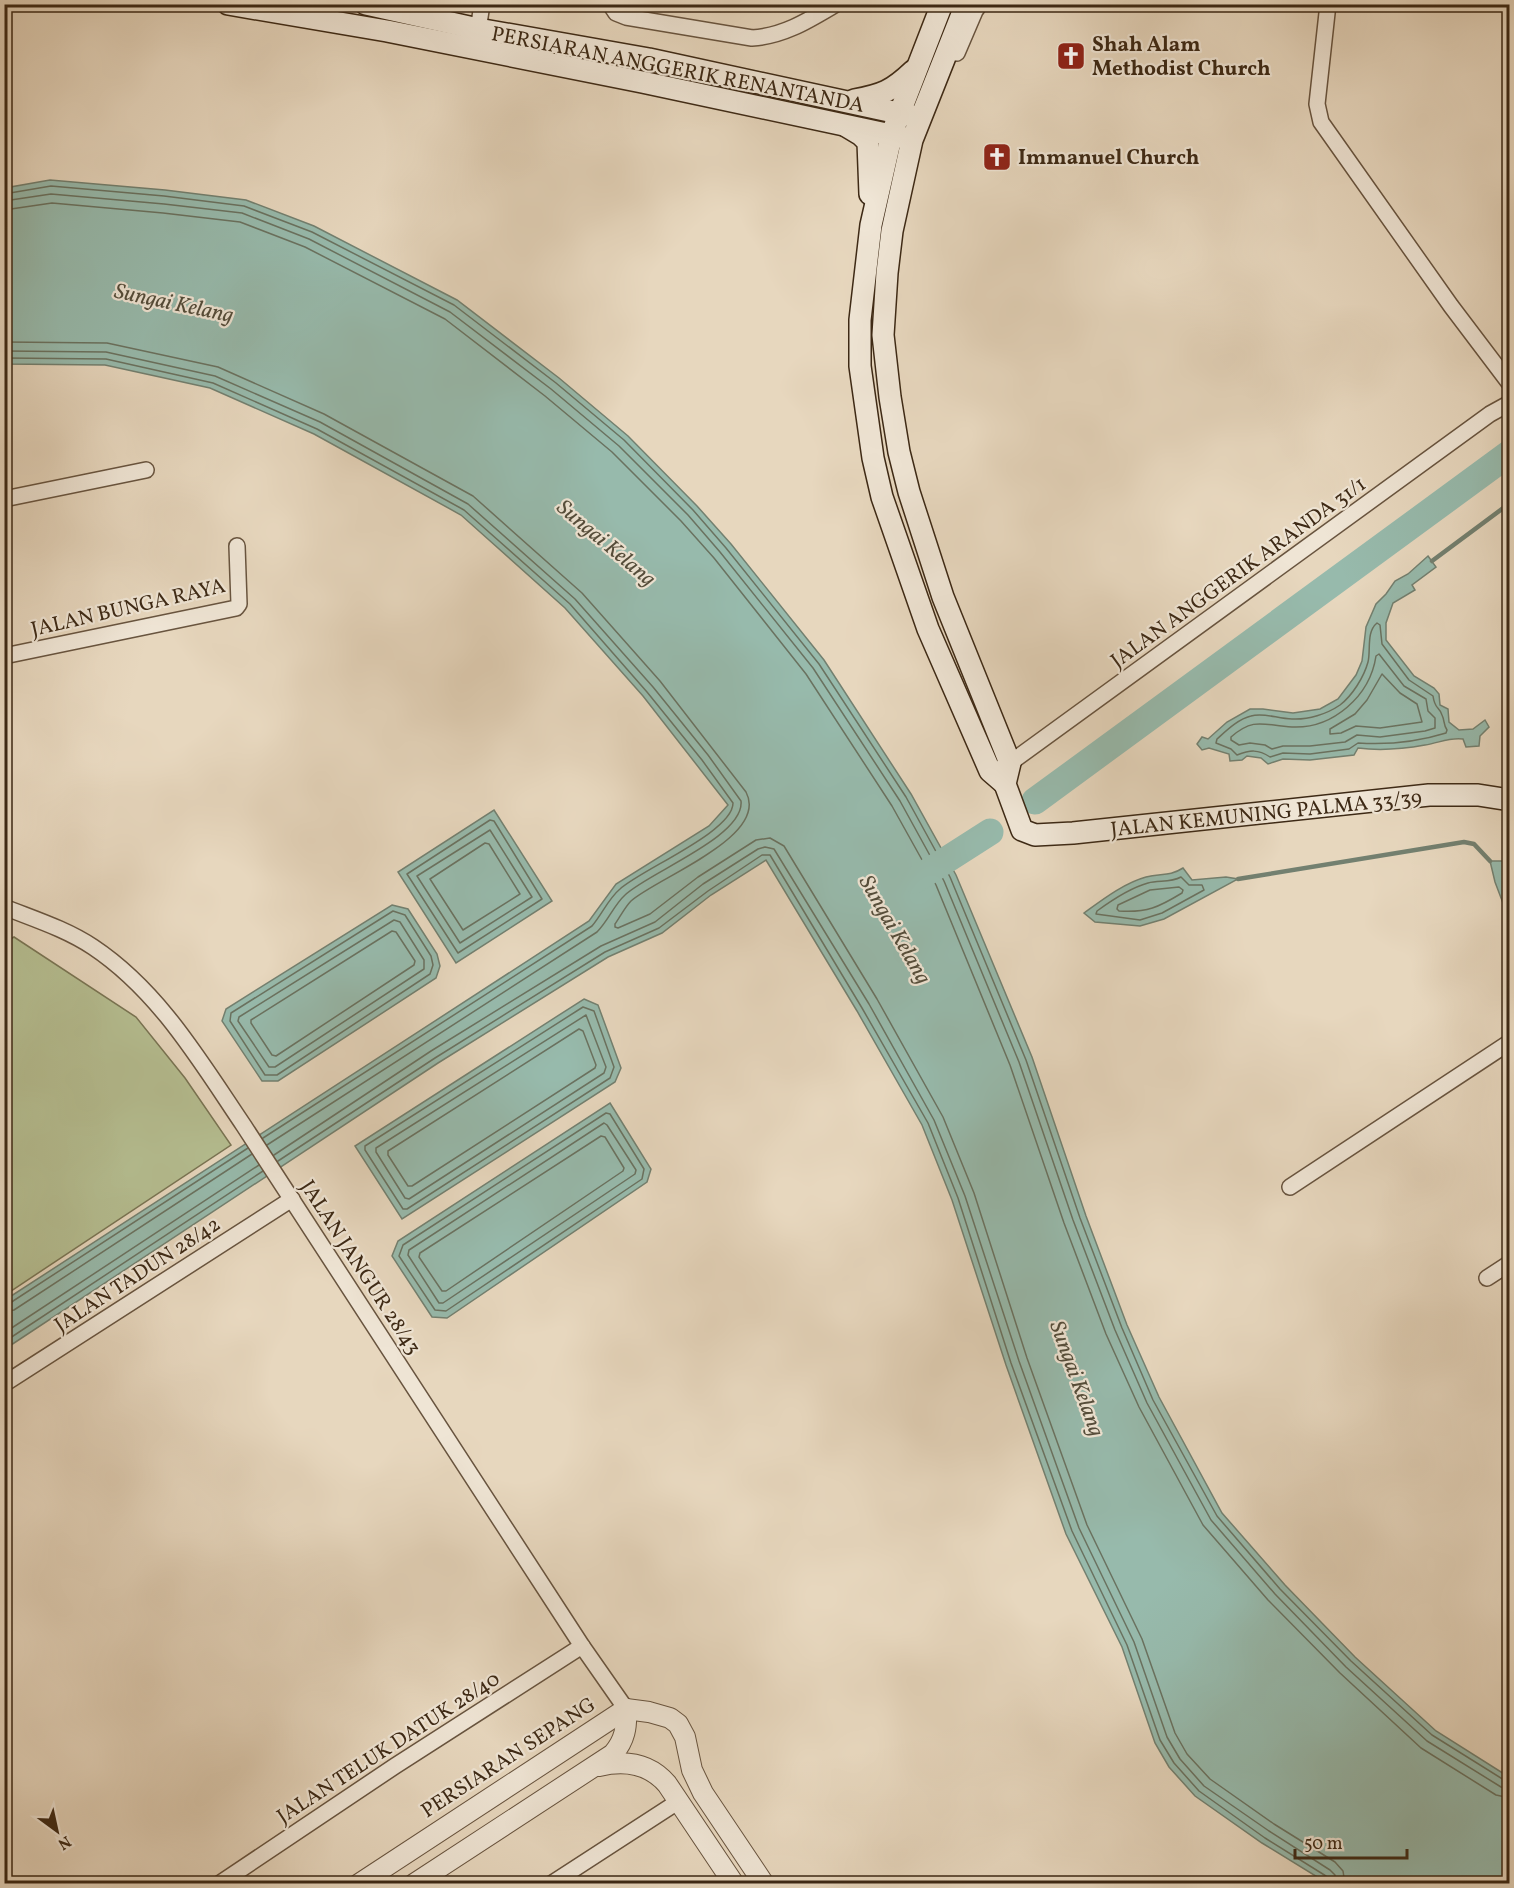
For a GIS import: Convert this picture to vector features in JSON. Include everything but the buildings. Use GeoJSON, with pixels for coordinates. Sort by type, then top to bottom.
{"type":"FeatureCollection","features":[{"type":"Feature","properties":{"kind":"main road"},"geometry":{"type":"LineString","coordinates":[[228,4],[387,31],[476,39],[841,123],[901,129],[920,117],[966,4]]}},
{"type":"Feature","properties":{"kind":"main road","name":"PERSIARAN ANGGERIK RENANTANDA"},"geometry":{"type":"LineString","coordinates":[[366,4],[476,39],[649,59],[848,101],[901,129]]}},
{"type":"Feature","properties":{"kind":"main road"},"geometry":{"type":"LineString","coordinates":[[871,225],[919,65],[942,4]]}},
{"type":"Feature","properties":{"kind":"main road"},"geometry":{"type":"LineString","coordinates":[[848,101],[888,92],[919,65]]}},
{"type":"Feature","properties":{"kind":"main road"},"geometry":{"type":"LineString","coordinates":[[841,123],[868,142],[871,225],[860,320],[860,366],[873,459],[882,497],[928,629],[997,778],[1010,763],[939,587],[909,492],[899,452],[890,397],[883,335],[901,129]]}},
{"type":"Feature","properties":{"kind":"main road","name":"JALAN KEMUNING PALMA 33/39"},"geometry":{"type":"LineString","coordinates":[[997,778],[1022,830],[1035,835],[1073,833],[1429,795],[1478,795],[1509,800]]}},
{"type":"Feature","properties":{"kind":"street"},"geometry":{"type":"LineString","coordinates":[[476,39],[482,4]]}},
{"type":"Feature","properties":{"kind":"street"},"geometry":{"type":"LineString","coordinates":[[610,4],[616,13],[626,17],[752,38],[771,37],[789,30],[836,4]]}},
{"type":"Feature","properties":{"kind":"street"},"geometry":{"type":"LineString","coordinates":[[934,86],[951,69],[980,4]]}},
{"type":"Feature","properties":{"kind":"street"},"geometry":{"type":"LineString","coordinates":[[1328,4],[1317,104],[1321,122],[1509,384]]}},
{"type":"Feature","properties":{"kind":"street","name":"JALAN ANGGERIK ARANDA 31/1"},"geometry":{"type":"LineString","coordinates":[[1010,763],[1490,414],[1509,403]]}},
{"type":"Feature","properties":{"kind":"street"},"geometry":{"type":"LineString","coordinates":[[4,499],[146,470]]}},
{"type":"Feature","properties":{"kind":"street","name":"JALAN BUNGA RAYA"},"geometry":{"type":"LineString","coordinates":[[4,656],[236,608],[239,604],[237,546]]}},
{"type":"Feature","properties":{"kind":"street","name":"JALAN JANGUR 28/43"},"geometry":{"type":"LineString","coordinates":[[4,907],[63,930],[93,947],[134,980],[177,1028],[282,1183],[582,1646],[626,1709]]}},
{"type":"Feature","properties":{"kind":"street"},"geometry":{"type":"LineString","coordinates":[[1290,1187],[1509,1042]]}},
{"type":"Feature","properties":{"kind":"street","name":"JALAN TADUN 28/42"},"geometry":{"type":"LineString","coordinates":[[4,1384],[292,1199]]}},
{"type":"Feature","properties":{"kind":"street"},"geometry":{"type":"LineString","coordinates":[[1487,1278],[1509,1263]]}},
{"type":"Feature","properties":{"kind":"street","name":"JALAN TELUK DATUK 28/40"},"geometry":{"type":"LineString","coordinates":[[219,1884],[395,1766],[582,1646]]}},
{"type":"Feature","properties":{"kind":"street"},"geometry":{"type":"LineString","coordinates":[[626,1709],[670,1718],[678,1724],[685,1737],[692,1770],[703,1793],[764,1884]]}},
{"type":"Feature","properties":{"kind":"street","name":"PERSIARAN SEPANG"},"geometry":{"type":"LineString","coordinates":[[359,1884],[626,1709],[627,1726],[620,1746],[613,1754],[414,1884]]}},
{"type":"Feature","properties":{"kind":"street"},"geometry":{"type":"LineString","coordinates":[[594,1767],[615,1762],[630,1763],[658,1774],[679,1801],[734,1884]]}},
{"type":"Feature","properties":{"kind":"street"},"geometry":{"type":"LineString","coordinates":[[550,1884],[679,1801]]}},
{"type":"Feature","properties":{"kind":"street"},"geometry":{"type":"LineString","coordinates":[[456,1820],[473,1845]]}},
{"type":"Feature","properties":{"kind":"shaded area"},"geometry":{"type":"Polygon","coordinates":[[[14,937],[136,1017],[185,1078],[231,1145],[5,1295],[4,943],[14,937]]]}},
{"type":"Feature","properties":{"kind":"water","name":"Sungai Kelang"},"geometry":{"type":"Polygon","coordinates":[[[50,180],[246,200],[314,226],[457,300],[559,378],[628,436],[731,544],[824,660],[911,794],[956,875],[1032,1057],[1086,1216],[1127,1325],[1159,1397],[1222,1513],[1285,1585],[1355,1657],[1436,1731],[1509,1777],[1509,1883],[1327,1883],[1262,1843],[1195,1796],[1169,1767],[1155,1743],[1122,1647],[1066,1534],[1006,1365],[952,1200],[922,1125],[857,1011],[766,860],[711,895],[662,933],[608,957],[438,1063],[5,1349],[5,1300],[589,921],[616,884],[709,826],[728,805],[643,696],[565,608],[461,515],[314,434],[210,388],[105,365],[5,364],[5,188],[50,180]]]}},
{"type":"Feature","properties":{"kind":"water"},"geometry":{"type":"Polygon","coordinates":[[[1428,556],[1436,567],[1412,585],[1415,590],[1393,603],[1386,623],[1386,640],[1414,676],[1434,688],[1439,694],[1440,705],[1448,709],[1449,722],[1459,730],[1473,729],[1485,720],[1489,727],[1480,736],[1479,746],[1466,747],[1463,739],[1453,739],[1400,748],[1358,748],[1354,755],[1310,760],[1283,759],[1268,764],[1261,758],[1247,756],[1242,760],[1230,761],[1229,754],[1209,748],[1202,750],[1197,744],[1202,737],[1208,739],[1227,722],[1250,709],[1293,713],[1320,709],[1338,699],[1356,675],[1362,661],[1366,627],[1376,604],[1395,581],[1408,574],[1428,556]]]}},
{"type":"Feature","properties":{"kind":"water"},"geometry":{"type":"Polygon","coordinates":[[[494,810],[552,901],[456,963],[398,872],[494,810]]]}},
{"type":"Feature","properties":{"kind":"water"},"geometry":{"type":"Polygon","coordinates":[[[1490,861],[1509,861],[1509,919],[1495,882],[1490,861]]]}},
{"type":"Feature","properties":{"kind":"water"},"geometry":{"type":"Polygon","coordinates":[[[1183,868],[1192,880],[1226,877],[1238,879],[1164,919],[1140,926],[1095,922],[1084,913],[1130,883],[1146,877],[1173,873],[1183,868]]]}},
{"type":"Feature","properties":{"kind":"water"},"geometry":{"type":"Polygon","coordinates":[[[392,905],[408,909],[437,954],[440,966],[436,978],[278,1081],[262,1081],[222,1021],[226,1009],[392,905]]]}},
{"type":"Feature","properties":{"kind":"water"},"geometry":{"type":"Polygon","coordinates":[[[584,999],[598,1005],[621,1068],[615,1082],[402,1219],[355,1146],[584,999]]]}},
{"type":"Feature","properties":{"kind":"water"},"geometry":{"type":"Polygon","coordinates":[[[610,1103],[651,1169],[647,1182],[447,1318],[432,1317],[392,1256],[398,1241],[610,1103]]]}},
{"type":"Feature","properties":{"kind":"waterway"},"geometry":{"type":"LineString","coordinates":[[1035,801],[1510,453]]}},
{"type":"Feature","properties":{"kind":"waterway"},"geometry":{"type":"LineString","coordinates":[[1432,561],[1510,503]]}},
{"type":"Feature","properties":{"kind":"waterway"},"geometry":{"type":"LineString","coordinates":[[915,880],[990,832]]}},
{"type":"Feature","properties":{"kind":"waterway"},"geometry":{"type":"LineString","coordinates":[[1238,879],[1464,842],[1474,844],[1490,861]]}},
{"type":"Feature","properties":{"kind":"place","name":"Shah Alam Methodist Church"},"geometry":{"type":"Point","coordinates":[1071,56]}},
{"type":"Feature","properties":{"kind":"place","name":"Immanuel Church"},"geometry":{"type":"Point","coordinates":[997,157]}}]}
